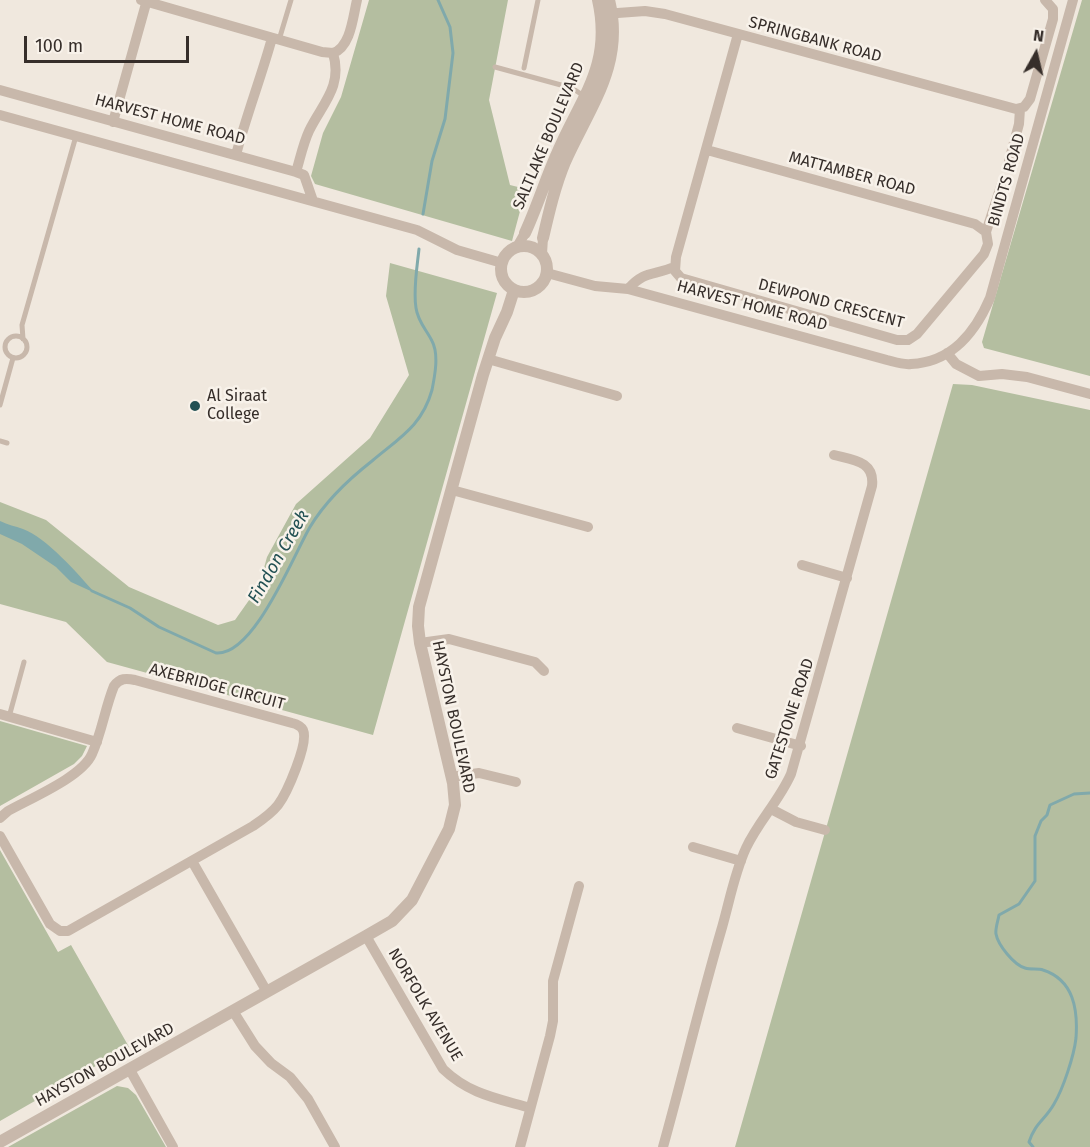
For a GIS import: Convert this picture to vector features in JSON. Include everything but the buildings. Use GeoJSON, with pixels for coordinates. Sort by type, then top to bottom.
{"type":"FeatureCollection","features":[{"type":"Feature","properties":{"kind":"street"},"geometry":{"type":"LineString","coordinates":[[112,122],[145,1],[322,52],[333,53],[340,50],[345,42],[357,0]]}},
{"type":"Feature","properties":{"kind":"street","name":"SALTLAKE BOULEVARD"},"geometry":{"type":"LineString","coordinates":[[542,254],[549,213],[564,165],[598,97],[608,71],[613,41],[607,14],[598,0]]}},
{"type":"Feature","properties":{"kind":"street","name":"SALTLAKE BOULEVARD"},"geometry":{"type":"LineString","coordinates":[[517,247],[542,195],[556,155],[596,73],[600,57],[602,28],[609,0]]}},
{"type":"Feature","properties":{"kind":"street","name":"BINDTS ROAD"},"geometry":{"type":"LineString","coordinates":[[947,353],[968,338],[980,321],[990,298],[1073,0]]}},
{"type":"Feature","properties":{"kind":"street"},"geometry":{"type":"LineString","coordinates":[[1009,161],[1019,124],[1020,109],[1028,103],[1032,94],[1053,19],[1050,1]]}},
{"type":"Feature","properties":{"kind":"street","name":"SPRINGBANK ROAD"},"geometry":{"type":"LineString","coordinates":[[607,14],[653,12],[1011,109],[1020,109]]}},
{"type":"Feature","properties":{"kind":"street"},"geometry":{"type":"LineString","coordinates":[[628,289],[637,278],[664,272],[674,267],[738,34]]}},
{"type":"Feature","properties":{"kind":"street"},"geometry":{"type":"LineString","coordinates":[[236,155],[246,115],[276,39]]}},
{"type":"Feature","properties":{"kind":"street"},"geometry":{"type":"LineString","coordinates":[[313,201],[304,175],[296,172],[309,131],[331,93],[336,66],[333,53]]}},
{"type":"Feature","properties":{"kind":"street","name":"HARVEST HOME ROAD"},"geometry":{"type":"LineString","coordinates":[[0,90],[296,172]]}},
{"type":"Feature","properties":{"kind":"street"},"geometry":{"type":"LineString","coordinates":[[0,100],[14,94]]}},
{"type":"Feature","properties":{"kind":"street"},"geometry":{"type":"LineString","coordinates":[[0,115],[417,230],[457,250],[502,263]]}},
{"type":"Feature","properties":{"kind":"street","name":"MATTAMBER ROAD"},"geometry":{"type":"LineString","coordinates":[[707,150],[975,224],[986,232]]}},
{"type":"Feature","properties":{"kind":"street","name":"DEWPOND CRESCENT"},"geometry":{"type":"LineString","coordinates":[[674,267],[677,275],[686,281],[897,340],[908,340],[917,334],[984,254],[988,244],[986,232],[1002,183]]}},
{"type":"Feature","properties":{"kind":"street"},"geometry":{"type":"LineString","coordinates":[[517,247],[531,247],[542,254],[546,260],[548,273],[541,286],[535,290],[528,292],[514,290],[503,279],[502,263],[510,251],[517,247]]}},
{"type":"Feature","properties":{"kind":"street","name":"HARVEST HOME ROAD"},"geometry":{"type":"LineString","coordinates":[[548,273],[595,286],[628,289],[887,360],[910,364],[928,361],[947,353]]}},
{"type":"Feature","properties":{"kind":"street","name":"HAYSTON BOULEVARD"},"geometry":{"type":"LineString","coordinates":[[2,1142],[392,921],[405,909],[419,888],[448,829],[453,815],[454,794],[420,643],[419,607],[488,359],[514,290]]}},
{"type":"Feature","properties":{"kind":"street"},"geometry":{"type":"LineString","coordinates":[[947,353],[956,364],[980,376],[1027,377],[1090,394]]}},
{"type":"Feature","properties":{"kind":"street"},"geometry":{"type":"LineString","coordinates":[[488,359],[617,396]]}},
{"type":"Feature","properties":{"kind":"street","name":"GATESTONE ROAD"},"geometry":{"type":"LineString","coordinates":[[663,1147],[741,861],[755,831],[791,774],[801,746],[872,486],[873,475],[866,466],[834,456]]}},
{"type":"Feature","properties":{"kind":"street"},"geometry":{"type":"LineString","coordinates":[[452,490],[588,527]]}},
{"type":"Feature","properties":{"kind":"street"},"geometry":{"type":"LineString","coordinates":[[802,565],[847,578]]}},
{"type":"Feature","properties":{"kind":"street"},"geometry":{"type":"LineString","coordinates":[[420,643],[443,639],[457,641],[535,662],[544,671]]}},
{"type":"Feature","properties":{"kind":"street","name":"AXEBRIDGE CIRCUIT"},"geometry":{"type":"LineString","coordinates":[[0,818],[8,811],[79,771],[88,761],[97,742],[114,686],[124,678],[292,723],[303,729],[303,741],[294,776],[277,807],[253,826],[73,928],[64,931],[50,924],[0,836]]}},
{"type":"Feature","properties":{"kind":"street"},"geometry":{"type":"LineString","coordinates":[[5,716],[97,742]]}},
{"type":"Feature","properties":{"kind":"street"},"geometry":{"type":"LineString","coordinates":[[737,728],[801,746]]}},
{"type":"Feature","properties":{"kind":"street"},"geometry":{"type":"LineString","coordinates":[[451,777],[479,772],[516,782]]}},
{"type":"Feature","properties":{"kind":"street"},"geometry":{"type":"LineString","coordinates":[[771,809],[796,822],[825,830]]}},
{"type":"Feature","properties":{"kind":"street"},"geometry":{"type":"LineString","coordinates":[[693,847],[741,861]]}},
{"type":"Feature","properties":{"kind":"street"},"geometry":{"type":"LineString","coordinates":[[192,861],[267,992]]}},
{"type":"Feature","properties":{"kind":"street"},"geometry":{"type":"LineString","coordinates":[[520,1147],[552,1029],[556,970],[579,886]]}},
{"type":"Feature","properties":{"kind":"street","name":"NORFOLK AVENUE"},"geometry":{"type":"LineString","coordinates":[[366,936],[443,1068],[459,1084],[471,1090],[530,1108]]}},
{"type":"Feature","properties":{"kind":"street"},"geometry":{"type":"LineString","coordinates":[[234,1011],[255,1046],[299,1087],[335,1147]]}},
{"type":"Feature","properties":{"kind":"street"},"geometry":{"type":"LineString","coordinates":[[130,1070],[173,1147]]}},
{"type":"Feature","properties":{"kind":"lane"},"geometry":{"type":"LineString","coordinates":[[276,39],[291,0]]}},
{"type":"Feature","properties":{"kind":"lane"},"geometry":{"type":"LineString","coordinates":[[524,68],[538,0]]}},
{"type":"Feature","properties":{"kind":"lane"},"geometry":{"type":"LineString","coordinates":[[495,67],[572,88],[585,97]]}},
{"type":"Feature","properties":{"kind":"lane"},"geometry":{"type":"LineString","coordinates":[[22,325],[23,339],[27,346],[25,353],[13,358],[7,353],[6,346],[22,325],[76,136]]}},
{"type":"Feature","properties":{"kind":"lane"},"geometry":{"type":"LineString","coordinates":[[14,337],[23,339]]}},
{"type":"Feature","properties":{"kind":"lane"},"geometry":{"type":"LineString","coordinates":[[0,405],[13,358]]}},
{"type":"Feature","properties":{"kind":"lane"},"geometry":{"type":"LineString","coordinates":[[0,441],[7,443]]}},
{"type":"Feature","properties":{"kind":"lane"},"geometry":{"type":"LineString","coordinates":[[5,716],[24,662]]}},
{"type":"Feature","properties":{"kind":"green space"},"geometry":{"type":"Polygon","coordinates":[[[369,0],[508,0],[489,100],[510,185],[526,189],[512,241],[315,184],[311,176],[323,133],[341,97],[369,0]]]}},
{"type":"Feature","properties":{"kind":"green space"},"geometry":{"type":"Polygon","coordinates":[[[1082,0],[1090,0],[1090,376],[984,348],[982,342],[1082,0]]]}},
{"type":"Feature","properties":{"kind":"green space"},"geometry":{"type":"Polygon","coordinates":[[[390,263],[497,293],[373,735],[107,662],[66,622],[0,604],[0,502],[46,520],[129,587],[218,625],[235,620],[259,586],[267,557],[296,504],[370,438],[409,375],[386,296],[390,263]]]}},
{"type":"Feature","properties":{"kind":"green space"},"geometry":{"type":"Polygon","coordinates":[[[953,384],[972,385],[1090,410],[1090,1147],[735,1147],[953,384]]]}},
{"type":"Feature","properties":{"kind":"green space"},"geometry":{"type":"Polygon","coordinates":[[[0,721],[87,746],[82,756],[74,764],[0,806],[0,721]]]}},
{"type":"Feature","properties":{"kind":"green space"},"geometry":{"type":"Polygon","coordinates":[[[0,850],[58,952],[71,945],[129,1047],[0,1121],[0,850]]]}},
{"type":"Feature","properties":{"kind":"green space"},"geometry":{"type":"Polygon","coordinates":[[[117,1086],[128,1088],[136,1095],[166,1147],[8,1147],[117,1086]]]}},
{"type":"Feature","properties":{"kind":"water"},"geometry":{"type":"Polygon","coordinates":[[[0,521],[23,529],[42,540],[95,593],[71,582],[56,567],[22,544],[0,534],[0,521]]]}},
{"type":"Feature","properties":{"kind":"waterway","name":"Findon Creek"},"geometry":{"type":"LineString","coordinates":[[423,214],[432,161],[445,119],[453,53],[450,27],[438,0]]}},
{"type":"Feature","properties":{"kind":"waterway","name":"Findon Creek"},"geometry":{"type":"LineString","coordinates":[[92,591],[130,608],[159,627],[216,653],[230,650],[244,639],[271,602],[310,527],[323,509],[355,475],[416,422],[428,402],[436,358],[434,346],[420,321],[416,308],[415,286],[419,249]]}},
{"type":"Feature","properties":{"kind":"waterway"},"geometry":{"type":"LineString","coordinates":[[1033,1147],[1029,1142],[1031,1136],[1051,1109],[1071,1063],[1076,1038],[1075,1007],[1062,981],[1041,969],[1025,968],[1012,959],[997,938],[996,927],[999,915],[1019,904],[1035,881],[1035,836],[1050,805],[1074,794],[1090,793]]}},
{"type":"Feature","properties":{"kind":"place","name":"Al Siraat College"},"geometry":{"type":"Point","coordinates":[195,406]}}]}
